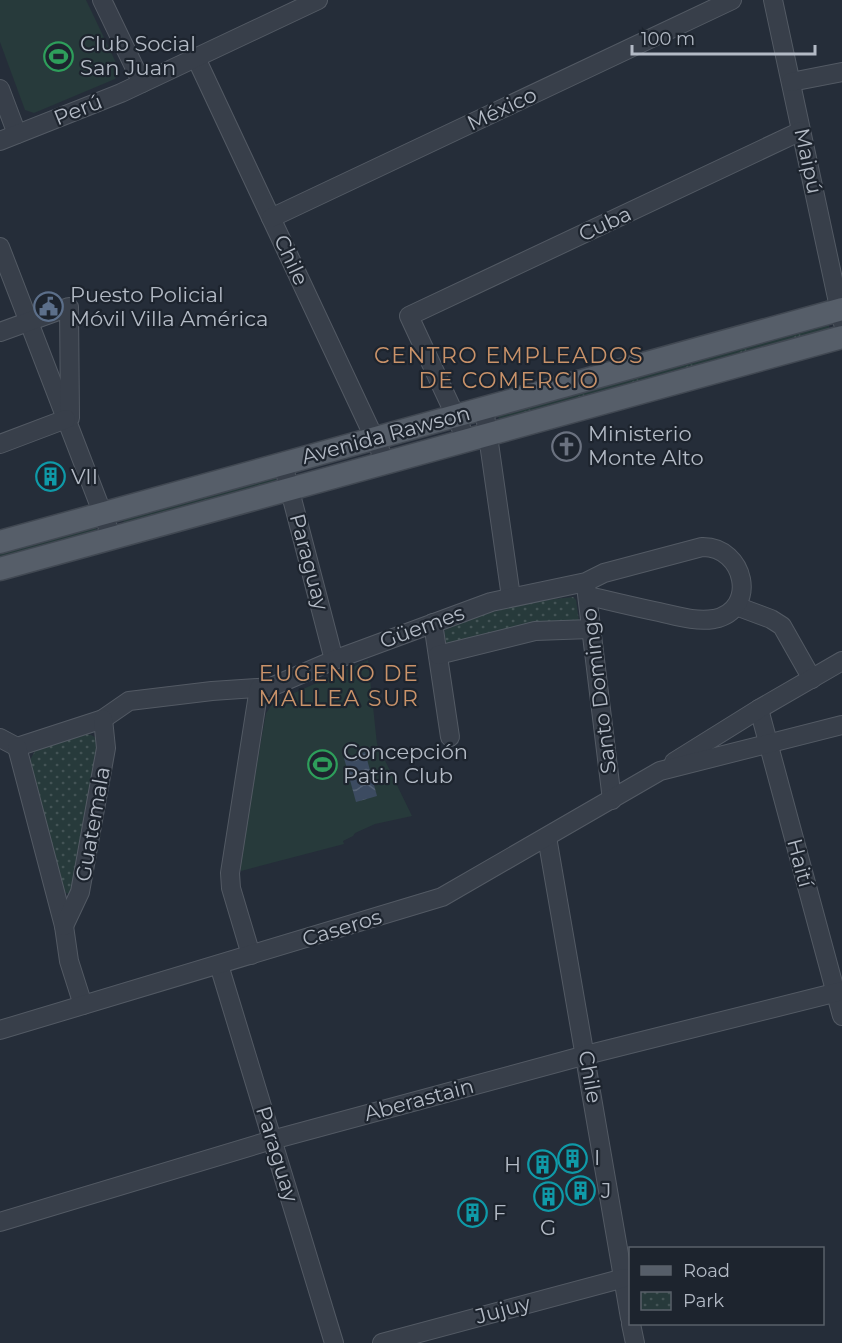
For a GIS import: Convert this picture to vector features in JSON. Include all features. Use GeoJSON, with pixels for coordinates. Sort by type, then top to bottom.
{"type":"FeatureCollection","features":[{"type":"Feature","properties":{"kind":"main road","name":"Avenida Rawson"},"geometry":{"type":"LineString","coordinates":[[0,542],[484,408],[841,314]]}},
{"type":"Feature","properties":{"kind":"main road","name":"Avenida Rawson"},"geometry":{"type":"LineString","coordinates":[[0,569],[842,337]]}},
{"type":"Feature","properties":{"kind":"street"},"geometry":{"type":"LineString","coordinates":[[102,0],[142,83]]}},
{"type":"Feature","properties":{"kind":"street","name":"Perú"},"geometry":{"type":"LineString","coordinates":[[8,137],[142,83],[318,0]]}},
{"type":"Feature","properties":{"kind":"street","name":"México"},"geometry":{"type":"LineString","coordinates":[[271,218],[732,0]]}},
{"type":"Feature","properties":{"kind":"street","name":"Maipú"},"geometry":{"type":"LineString","coordinates":[[773,0],[841,314]]}},
{"type":"Feature","properties":{"kind":"street","name":"Chile"},"geometry":{"type":"LineString","coordinates":[[196,58],[386,463]]}},
{"type":"Feature","properties":{"kind":"street"},"geometry":{"type":"LineString","coordinates":[[791,82],[842,72]]}},
{"type":"Feature","properties":{"kind":"street"},"geometry":{"type":"LineString","coordinates":[[0,88],[8,137]]}},
{"type":"Feature","properties":{"kind":"street","name":"Cuba"},"geometry":{"type":"LineString","coordinates":[[456,416],[410,316],[801,131]]}},
{"type":"Feature","properties":{"kind":"street"},"geometry":{"type":"LineString","coordinates":[[0,247],[112,538]]}},
{"type":"Feature","properties":{"kind":"street"},"geometry":{"type":"LineString","coordinates":[[0,332],[69,307],[68,424]]}},
{"type":"Feature","properties":{"kind":"street"},"geometry":{"type":"LineString","coordinates":[[484,408],[477,438],[511,597]]}},
{"type":"Feature","properties":{"kind":"street"},"geometry":{"type":"LineString","coordinates":[[456,416],[477,438]]}},
{"type":"Feature","properties":{"kind":"street"},"geometry":{"type":"LineString","coordinates":[[0,444],[68,424]]}},
{"type":"Feature","properties":{"kind":"street","name":"Paraguay"},"geometry":{"type":"LineString","coordinates":[[283,464],[334,660]]}},
{"type":"Feature","properties":{"kind":"street","name":"Güemes"},"geometry":{"type":"LineString","coordinates":[[17,747],[104,719],[129,701],[271,687],[334,660],[491,602],[511,597],[587,589],[698,620],[723,616],[736,606],[742,585],[738,567],[720,550],[702,547],[604,573],[587,589]]}},
{"type":"Feature","properties":{"kind":"street","name":"Santo Domingo"},"geometry":{"type":"LineString","coordinates":[[587,589],[612,800]]}},
{"type":"Feature","properties":{"kind":"street"},"geometry":{"type":"LineString","coordinates":[[736,606],[771,619],[782,626],[812,679]]}},
{"type":"Feature","properties":{"kind":"street"},"geometry":{"type":"LineString","coordinates":[[433,623],[450,737]]}},
{"type":"Feature","properties":{"kind":"street","name":"Güemes"},"geometry":{"type":"LineString","coordinates":[[438,655],[535,631],[591,629]]}},
{"type":"Feature","properties":{"kind":"street","name":"Caseros"},"geometry":{"type":"LineString","coordinates":[[0,1030],[442,897],[612,800],[759,709],[842,661]]}},
{"type":"Feature","properties":{"kind":"street"},"geometry":{"type":"LineString","coordinates":[[251,955],[231,888],[230,873],[259,688]]}},
{"type":"Feature","properties":{"kind":"street","name":"Haití"},"geometry":{"type":"LineString","coordinates":[[759,709],[838,992],[842,1016]]}},
{"type":"Feature","properties":{"kind":"street","name":"Guatemala"},"geometry":{"type":"LineString","coordinates":[[64,926],[80,892],[106,748],[104,719]]}},
{"type":"Feature","properties":{"kind":"street","name":"Caseros"},"geometry":{"type":"LineString","coordinates":[[660,771],[842,725]]}},
{"type":"Feature","properties":{"kind":"street"},"geometry":{"type":"LineString","coordinates":[[0,738],[17,747]]}},
{"type":"Feature","properties":{"kind":"street","name":"Guatemala"},"geometry":{"type":"LineString","coordinates":[[17,747],[64,926],[69,960],[83,1005]]}},
{"type":"Feature","properties":{"kind":"street","name":"Chile"},"geometry":{"type":"LineString","coordinates":[[547,837],[629,1311]]}},
{"type":"Feature","properties":{"kind":"street","name":"Paraguay"},"geometry":{"type":"LineString","coordinates":[[219,965],[334,1343]]}},
{"type":"Feature","properties":{"kind":"street","name":"Aberastain"},"geometry":{"type":"LineString","coordinates":[[0,1222],[272,1140],[586,1055],[838,992]]}},
{"type":"Feature","properties":{"kind":"street","name":"Jujuy"},"geometry":{"type":"LineString","coordinates":[[382,1343],[624,1278]]}},
{"type":"Feature","properties":{"kind":"street"},"geometry":{"type":"LineString","coordinates":[[632,1325],[635,1343]]}},
{"type":"Feature","properties":{"kind":"green space","name":"Club Social San Juan"},"geometry":{"type":"Polygon","coordinates":[[[0,0],[86,0],[119,69],[115,79],[34,113],[25,110],[0,42],[0,0]]]}},
{"type":"Feature","properties":{"kind":"green space"},"geometry":{"type":"Polygon","coordinates":[[[829,322],[829,331],[499,420],[498,414],[829,322]]]}},
{"type":"Feature","properties":{"kind":"green space"},"geometry":{"type":"Polygon","coordinates":[[[275,476],[277,482],[124,524],[123,517],[275,476]]]}},
{"type":"Feature","properties":{"kind":"green space"},"geometry":{"type":"Polygon","coordinates":[[[96,527],[96,534],[0,562],[0,549],[96,527]]]}},
{"type":"Feature","properties":{"kind":"green space"},"geometry":{"type":"Polygon","coordinates":[[[573,597],[576,600],[579,621],[446,645],[444,632],[447,627],[509,608],[573,597]]]}},
{"type":"Feature","properties":{"kind":"green space","name":"Concepción Patin Club"},"geometry":{"type":"Polygon","coordinates":[[[368,660],[377,744],[412,816],[375,824],[355,833],[343,841],[344,844],[241,871],[239,867],[266,713],[274,702],[368,660]]]}},
{"type":"Feature","properties":{"kind":"green space"},"geometry":{"type":"Polygon","coordinates":[[[83,734],[96,738],[102,751],[70,894],[62,892],[28,764],[35,751],[83,734]]]}},
{"type":"Feature","properties":{"kind":"water"},"geometry":{"type":"Polygon","coordinates":[[[365,752],[377,796],[356,802],[344,758],[365,752]]]}},
{"type":"Feature","properties":{"kind":"place","name":"Club Social San Juan"},"geometry":{"type":"Point","coordinates":[59,56]}},
{"type":"Feature","properties":{"kind":"place","name":"Puesto Policial Móvil Villa América"},"geometry":{"type":"Point","coordinates":[49,307]}},
{"type":"Feature","properties":{"kind":"place","name":"Ministerio Monte Alto"},"geometry":{"type":"Point","coordinates":[567,446]}},
{"type":"Feature","properties":{"kind":"place","name":"VII"},"geometry":{"type":"Point","coordinates":[50,477]}},
{"type":"Feature","properties":{"kind":"place","name":"Concepción Patin Club"},"geometry":{"type":"Point","coordinates":[322,764]}},
{"type":"Feature","properties":{"kind":"place","name":"I"},"geometry":{"type":"Point","coordinates":[573,1158]}},
{"type":"Feature","properties":{"kind":"place","name":"H"},"geometry":{"type":"Point","coordinates":[542,1165]}},
{"type":"Feature","properties":{"kind":"place","name":"J"},"geometry":{"type":"Point","coordinates":[580,1191]}},
{"type":"Feature","properties":{"kind":"place","name":"G"},"geometry":{"type":"Point","coordinates":[548,1197]}},
{"type":"Feature","properties":{"kind":"place","name":"F"},"geometry":{"type":"Point","coordinates":[472,1213]}},
{"type":"Feature","properties":{"kind":"district","name":"CENTRO EMPLEADOS DE COMERCIO"},"geometry":{"type":"Point","coordinates":[509,368]}},
{"type":"Feature","properties":{"kind":"district","name":"EUGENIO DE MALLEA SUR"},"geometry":{"type":"Point","coordinates":[339,686]}}]}
